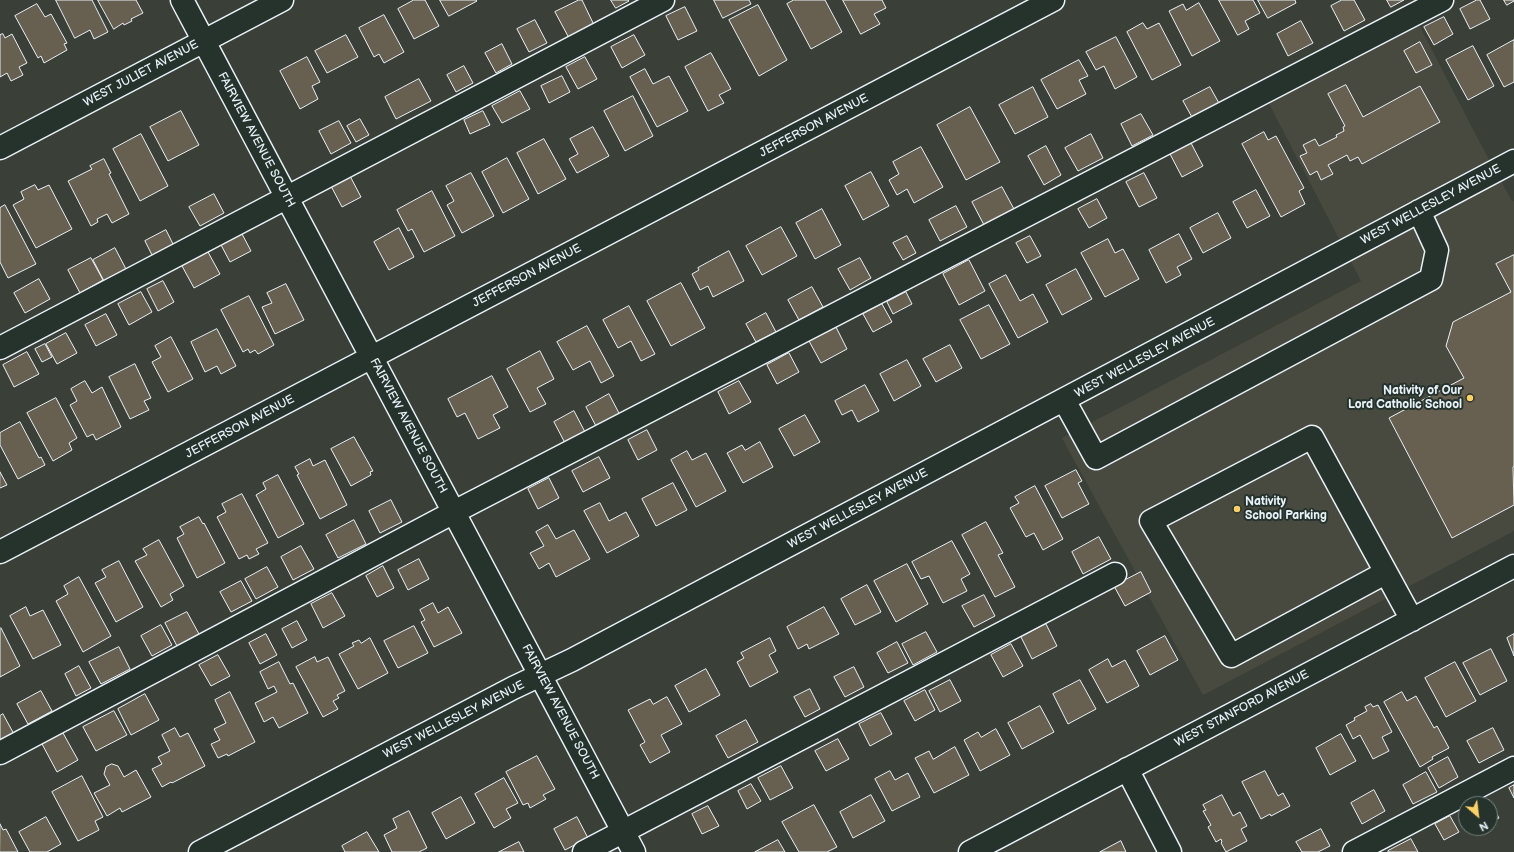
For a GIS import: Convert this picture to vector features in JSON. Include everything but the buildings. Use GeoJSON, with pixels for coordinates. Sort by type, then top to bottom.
{"type":"FeatureCollection","features":[{"type":"Feature","properties":{"kind":"street","name":"FAIRVIEW AVENUE SOUTH"},"geometry":{"type":"LineString","coordinates":[[182,0],[634,852]]}},
{"type":"Feature","properties":{"kind":"street","name":"WEST JULIET AVENUE"},"geometry":{"type":"LineString","coordinates":[[0,148],[282,0]]}},
{"type":"Feature","properties":{"kind":"street"},"geometry":{"type":"LineString","coordinates":[[0,348],[663,0]]}},
{"type":"Feature","properties":{"kind":"street","name":"JEFFERSON AVENUE"},"geometry":{"type":"LineString","coordinates":[[0,552],[1054,0]]}},
{"type":"Feature","properties":{"kind":"street"},"geometry":{"type":"LineString","coordinates":[[0,753],[454,512],[1442,0]]}},
{"type":"Feature","properties":{"kind":"street","name":"WEST WELLESLEY AVENUE"},"geometry":{"type":"LineString","coordinates":[[200,852],[541,675],[1514,162]]}},
{"type":"Feature","properties":{"kind":"street"},"geometry":{"type":"LineString","coordinates":[[1064,400],[1096,458],[1430,279],[1437,250],[1419,211]]}},
{"type":"Feature","properties":{"kind":"street"},"geometry":{"type":"LineString","coordinates":[[1385,573],[1231,656],[1151,521],[1312,437],[1412,620]]}},
{"type":"Feature","properties":{"kind":"street","name":"WEST STANFORD AVENUE"},"geometry":{"type":"LineString","coordinates":[[970,852],[1514,566]]}},
{"type":"Feature","properties":{"kind":"street"},"geometry":{"type":"LineString","coordinates":[[584,852],[1116,574]]}},
{"type":"Feature","properties":{"kind":"street"},"geometry":{"type":"LineString","coordinates":[[1354,852],[1514,768]]}},
{"type":"Feature","properties":{"kind":"street"},"geometry":{"type":"LineString","coordinates":[[1127,769],[1170,852]]}},
{"type":"Feature","properties":{"kind":"shaded area"},"geometry":{"type":"Polygon","coordinates":[[[1415,17],[1480,143],[1512,201],[1514,201],[1514,531],[1203,695],[1062,438],[1361,281],[1265,96],[1415,17]]]}},
{"type":"Feature","properties":{"kind":"place","name":"Nativity of Our Lord Catholic School"},"geometry":{"type":"Point","coordinates":[1470,398]}},
{"type":"Feature","properties":{"kind":"place","name":"Nativity School Parking"},"geometry":{"type":"Point","coordinates":[1237,509]}}]}
